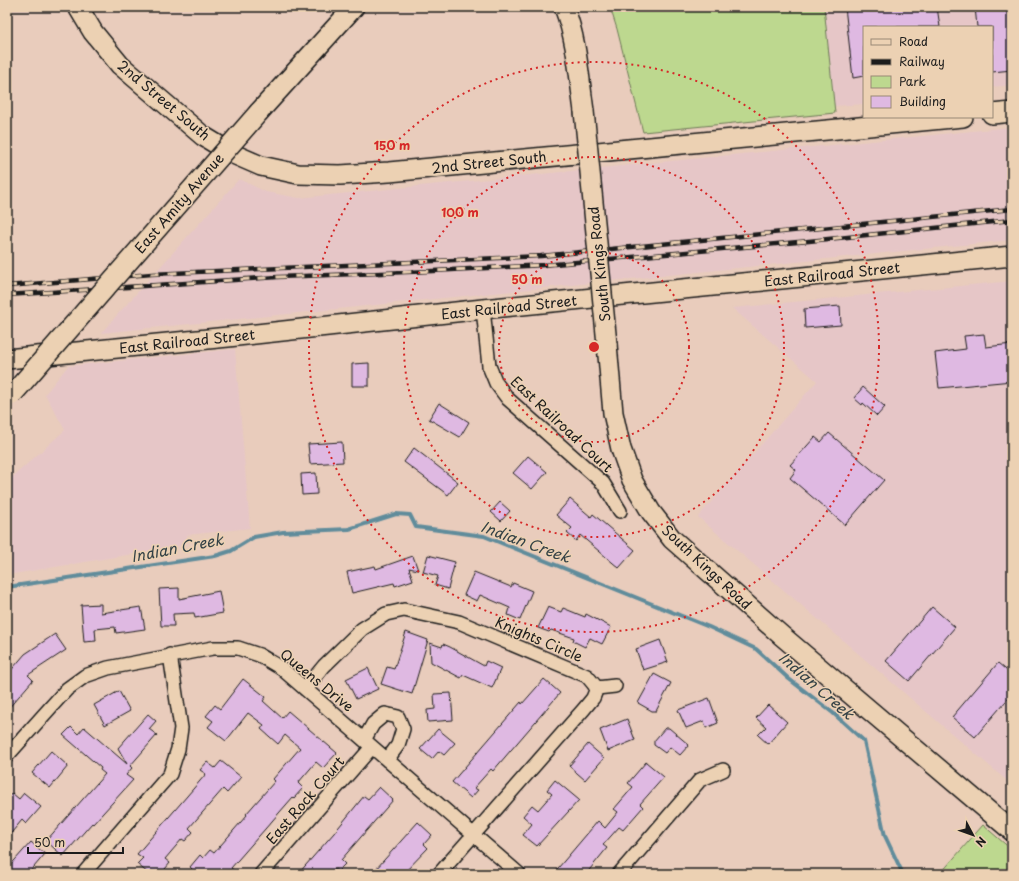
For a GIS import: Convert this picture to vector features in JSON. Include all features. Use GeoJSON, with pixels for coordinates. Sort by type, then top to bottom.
{"type":"FeatureCollection","features":[{"type":"Feature","properties":{"kind":"street","name":"2nd Street South"},"geometry":{"type":"LineString","coordinates":[[78,7],[92,32],[120,65],[203,136],[231,153],[261,166],[298,174],[340,175],[389,172],[953,118]]}},
{"type":"Feature","properties":{"kind":"street","name":"East Amity Avenue"},"geometry":{"type":"LineString","coordinates":[[9,397],[259,112],[354,7]]}},
{"type":"Feature","properties":{"kind":"street","name":"South Kings Road"},"geometry":{"type":"LineString","coordinates":[[564,7],[571,26],[584,111],[613,413],[621,449],[632,480],[651,512],[672,539],[776,631],[1012,831]]}},
{"type":"Feature","properties":{"kind":"street"},"geometry":{"type":"LineString","coordinates":[[993,114],[1012,112]]}},
{"type":"Feature","properties":{"kind":"street","name":"East Railroad Street"},"geometry":{"type":"LineString","coordinates":[[7,358],[236,336],[483,309],[1012,256]]}},
{"type":"Feature","properties":{"kind":"street","name":"East Railroad Court"},"geometry":{"type":"LineString","coordinates":[[483,309],[489,366],[496,383],[508,399],[603,483],[620,511]]}},
{"type":"Feature","properties":{"kind":"street","name":"Knights Circle"},"geometry":{"type":"LineString","coordinates":[[305,689],[324,666],[362,629],[386,614],[404,610],[459,622],[587,676],[597,688]]}},
{"type":"Feature","properties":{"kind":"street","name":"Queens Drive"},"geometry":{"type":"LineString","coordinates":[[7,756],[62,694],[85,676],[108,668],[213,648],[238,648],[259,655],[281,668],[519,874]]}},
{"type":"Feature","properties":{"kind":"street"},"geometry":{"type":"LineString","coordinates":[[82,874],[170,774],[178,749],[181,728],[170,656]]}},
{"type":"Feature","properties":{"kind":"street"},"geometry":{"type":"LineString","coordinates":[[439,874],[584,709],[593,698],[597,688],[615,686]]}},
{"type":"Feature","properties":{"kind":"street"},"geometry":{"type":"LineString","coordinates":[[368,743],[373,724],[385,714],[398,717],[403,729],[398,745],[387,760]]}},
{"type":"Feature","properties":{"kind":"street","name":"East Rock Court"},"geometry":{"type":"LineString","coordinates":[[261,874],[368,743]]}},
{"type":"Feature","properties":{"kind":"street"},"geometry":{"type":"LineString","coordinates":[[619,874],[700,780],[723,770]]}},
{"type":"Feature","properties":{"kind":"shaded area"},"geometry":{"type":"Polygon","coordinates":[[[824,7],[1012,7],[1012,85],[993,87],[993,26],[863,26],[863,104],[834,106],[824,7]]]}},
{"type":"Feature","properties":{"kind":"shaded area"},"geometry":{"type":"Polygon","coordinates":[[[1012,127],[1012,240],[101,333],[239,179],[266,192],[299,198],[1012,127]]]}},
{"type":"Feature","properties":{"kind":"shaded area"},"geometry":{"type":"Polygon","coordinates":[[[1012,281],[1012,785],[698,517],[817,381],[732,308],[1012,281]]]}},
{"type":"Feature","properties":{"kind":"shaded area"},"geometry":{"type":"Polygon","coordinates":[[[235,349],[250,528],[187,535],[187,545],[7,575],[7,482],[65,430],[45,394],[68,366],[235,349]]]}},
{"type":"Feature","properties":{"kind":"green space"},"geometry":{"type":"Polygon","coordinates":[[[610,7],[824,7],[835,113],[643,132],[610,7]]]}},
{"type":"Feature","properties":{"kind":"green space"},"geometry":{"type":"Polygon","coordinates":[[[983,825],[1012,850],[1012,874],[940,874],[983,825]]]}},
{"type":"Feature","properties":{"kind":"building"},"geometry":{"type":"Polygon","coordinates":[[[845,7],[937,7],[940,26],[863,26],[863,76],[853,78],[845,7]]]}},
{"type":"Feature","properties":{"kind":"building"},"geometry":{"type":"Polygon","coordinates":[[[975,7],[1012,7],[1012,70],[993,72],[993,26],[977,26],[975,7]]]}},
{"type":"Feature","properties":{"kind":"building"},"geometry":{"type":"Polygon","coordinates":[[[840,306],[841,325],[805,328],[804,309],[840,306]]]}},
{"type":"Feature","properties":{"kind":"building"},"geometry":{"type":"Polygon","coordinates":[[[984,334],[986,347],[1012,344],[1012,381],[939,388],[935,353],[966,349],[964,336],[984,334]]]}},
{"type":"Feature","properties":{"kind":"building"},"geometry":{"type":"Polygon","coordinates":[[[369,363],[369,386],[352,386],[352,364],[369,363]]]}},
{"type":"Feature","properties":{"kind":"building"},"geometry":{"type":"Polygon","coordinates":[[[863,387],[885,407],[877,416],[863,403],[862,405],[854,398],[863,387]]]}},
{"type":"Feature","properties":{"kind":"building"},"geometry":{"type":"Polygon","coordinates":[[[439,403],[469,422],[460,437],[429,419],[439,403]]]}},
{"type":"Feature","properties":{"kind":"building"},"geometry":{"type":"Polygon","coordinates":[[[829,433],[884,480],[845,525],[790,478],[796,470],[790,465],[815,437],[821,442],[829,433]]]}},
{"type":"Feature","properties":{"kind":"building"},"geometry":{"type":"Polygon","coordinates":[[[342,442],[343,462],[310,464],[308,444],[342,442]]]}},
{"type":"Feature","properties":{"kind":"building"},"geometry":{"type":"Polygon","coordinates":[[[414,448],[458,482],[448,495],[404,462],[414,448]]]}},
{"type":"Feature","properties":{"kind":"building"},"geometry":{"type":"Polygon","coordinates":[[[528,456],[547,472],[532,489],[513,473],[528,456]]]}},
{"type":"Feature","properties":{"kind":"building"},"geometry":{"type":"Polygon","coordinates":[[[316,473],[317,494],[302,495],[301,474],[316,473]]]}},
{"type":"Feature","properties":{"kind":"building"},"geometry":{"type":"Polygon","coordinates":[[[570,499],[591,517],[593,514],[635,550],[619,568],[580,535],[576,541],[567,533],[572,528],[556,515],[570,499]]]}},
{"type":"Feature","properties":{"kind":"building"},"geometry":{"type":"Polygon","coordinates":[[[500,502],[510,511],[501,521],[491,512],[500,502]]]}},
{"type":"Feature","properties":{"kind":"building"},"geometry":{"type":"Polygon","coordinates":[[[428,555],[455,562],[448,589],[435,585],[438,576],[423,572],[428,555]]]}},
{"type":"Feature","properties":{"kind":"building"},"geometry":{"type":"Polygon","coordinates":[[[413,556],[418,570],[409,568],[413,580],[395,586],[394,583],[352,593],[347,572],[375,566],[376,569],[413,556]]]}},
{"type":"Feature","properties":{"kind":"building"},"geometry":{"type":"Polygon","coordinates":[[[474,572],[511,587],[513,583],[532,591],[520,620],[508,615],[510,608],[480,595],[477,601],[464,595],[474,572]]]}},
{"type":"Feature","properties":{"kind":"building"},"geometry":{"type":"Polygon","coordinates":[[[179,588],[179,599],[219,591],[223,613],[195,618],[194,613],[173,614],[174,626],[161,626],[159,589],[179,588]]]}},
{"type":"Feature","properties":{"kind":"building"},"geometry":{"type":"Polygon","coordinates":[[[101,604],[101,613],[141,607],[145,629],[116,633],[115,627],[95,629],[96,641],[84,642],[81,605],[101,604]]]}},
{"type":"Feature","properties":{"kind":"building"},"geometry":{"type":"Polygon","coordinates":[[[548,607],[561,612],[563,608],[585,617],[586,614],[611,627],[602,644],[590,638],[585,647],[573,641],[574,638],[551,630],[549,632],[538,628],[548,607]]]}},
{"type":"Feature","properties":{"kind":"building"},"geometry":{"type":"Polygon","coordinates":[[[932,607],[955,627],[909,681],[886,661],[932,607]]]}},
{"type":"Feature","properties":{"kind":"building"},"geometry":{"type":"Polygon","coordinates":[[[406,632],[428,640],[412,694],[381,684],[387,667],[394,669],[406,632]]]}},
{"type":"Feature","properties":{"kind":"building"},"geometry":{"type":"Polygon","coordinates":[[[55,634],[66,650],[28,675],[33,680],[7,710],[7,675],[25,654],[55,634]]]}},
{"type":"Feature","properties":{"kind":"building"},"geometry":{"type":"Polygon","coordinates":[[[660,640],[668,662],[643,670],[636,649],[660,640]]]}},
{"type":"Feature","properties":{"kind":"building"},"geometry":{"type":"Polygon","coordinates":[[[430,643],[442,647],[443,644],[484,666],[486,661],[501,668],[492,688],[463,675],[461,678],[431,662],[430,643]]]}},
{"type":"Feature","properties":{"kind":"building"},"geometry":{"type":"Polygon","coordinates":[[[998,663],[1012,675],[1012,694],[975,737],[952,717],[998,663]]]}},
{"type":"Feature","properties":{"kind":"building"},"geometry":{"type":"Polygon","coordinates":[[[368,668],[378,689],[356,699],[346,679],[368,668]]]}},
{"type":"Feature","properties":{"kind":"building"},"geometry":{"type":"Polygon","coordinates":[[[654,674],[671,683],[656,711],[652,711],[638,703],[654,674]]]}},
{"type":"Feature","properties":{"kind":"building"},"geometry":{"type":"Polygon","coordinates":[[[243,679],[266,697],[263,701],[282,718],[288,711],[337,753],[323,768],[316,762],[298,783],[303,788],[294,798],[293,797],[231,868],[238,874],[197,874],[190,867],[200,855],[203,858],[210,850],[214,853],[275,781],[273,779],[300,748],[285,735],[278,744],[261,729],[264,725],[248,713],[226,741],[208,727],[213,721],[206,716],[215,705],[220,709],[243,679]]]}},
{"type":"Feature","properties":{"kind":"building"},"geometry":{"type":"Polygon","coordinates":[[[544,679],[560,693],[493,771],[491,769],[474,788],[478,790],[471,798],[452,782],[521,702],[522,704],[544,679]]]}},
{"type":"Feature","properties":{"kind":"building"},"geometry":{"type":"Polygon","coordinates":[[[119,691],[130,711],[105,725],[94,705],[119,691]]]}},
{"type":"Feature","properties":{"kind":"building"},"geometry":{"type":"Polygon","coordinates":[[[451,693],[453,720],[428,722],[427,710],[435,709],[434,694],[451,693]]]}},
{"type":"Feature","properties":{"kind":"building"},"geometry":{"type":"Polygon","coordinates":[[[709,698],[718,723],[706,728],[704,721],[686,728],[678,710],[709,698]]]}},
{"type":"Feature","properties":{"kind":"building"},"geometry":{"type":"Polygon","coordinates":[[[768,705],[787,722],[768,744],[758,735],[766,727],[756,718],[768,705]]]}},
{"type":"Feature","properties":{"kind":"building"},"geometry":{"type":"Polygon","coordinates":[[[148,714],[156,721],[149,729],[157,735],[130,766],[132,768],[126,775],[133,780],[63,856],[46,841],[105,774],[100,770],[101,768],[63,735],[71,727],[78,734],[84,727],[127,764],[118,748],[148,714]]]}},
{"type":"Feature","properties":{"kind":"building"},"geometry":{"type":"Polygon","coordinates":[[[627,719],[635,740],[608,751],[600,730],[627,719]]]}},
{"type":"Feature","properties":{"kind":"building"},"geometry":{"type":"Polygon","coordinates":[[[665,728],[669,728],[689,745],[680,755],[670,747],[665,753],[654,745],[654,741],[665,728]]]}},
{"type":"Feature","properties":{"kind":"building"},"geometry":{"type":"Polygon","coordinates":[[[438,729],[455,743],[444,755],[439,751],[432,759],[420,749],[438,729]]]}},
{"type":"Feature","properties":{"kind":"building"},"geometry":{"type":"Polygon","coordinates":[[[588,744],[604,758],[585,780],[569,766],[588,744]]]}},
{"type":"Feature","properties":{"kind":"building"},"geometry":{"type":"Polygon","coordinates":[[[51,751],[68,766],[50,788],[32,773],[51,751]]]}},
{"type":"Feature","properties":{"kind":"building"},"geometry":{"type":"Polygon","coordinates":[[[221,761],[241,777],[227,793],[223,789],[189,828],[193,832],[185,841],[182,839],[165,859],[170,863],[161,874],[149,874],[137,864],[143,858],[137,854],[206,774],[200,770],[207,762],[215,768],[221,761]]]}},
{"type":"Feature","properties":{"kind":"building"},"geometry":{"type":"Polygon","coordinates":[[[646,762],[664,777],[640,804],[643,807],[623,830],[619,827],[603,845],[607,848],[586,874],[553,874],[598,821],[605,828],[618,812],[614,809],[633,787],[628,783],[646,762]]]}},
{"type":"Feature","properties":{"kind":"building"},"geometry":{"type":"Polygon","coordinates":[[[555,780],[579,800],[537,846],[523,835],[532,824],[523,816],[532,805],[538,810],[552,794],[547,790],[555,780]]]}},
{"type":"Feature","properties":{"kind":"building"},"geometry":{"type":"Polygon","coordinates":[[[379,787],[393,800],[341,860],[345,864],[338,871],[335,869],[330,874],[298,874],[364,796],[368,799],[379,787]]]}},
{"type":"Feature","properties":{"kind":"building"},"geometry":{"type":"Polygon","coordinates":[[[12,793],[19,799],[24,793],[41,807],[26,824],[22,820],[7,838],[7,799],[12,793]]]}},
{"type":"Feature","properties":{"kind":"building"},"geometry":{"type":"Polygon","coordinates":[[[418,822],[432,835],[424,844],[428,848],[403,874],[382,874],[376,869],[418,822]]]}},
{"type":"Feature","properties":{"kind":"building"},"geometry":{"type":"Polygon","coordinates":[[[31,842],[45,854],[28,874],[7,874],[7,869],[31,842]]]}},
{"type":"Feature","properties":{"kind":"waterway","name":"Indian Creek"},"geometry":{"type":"LineString","coordinates":[[7,587],[215,556],[231,551],[254,537],[283,532],[349,529],[396,514],[410,515],[416,527],[484,536],[709,627],[756,649],[789,679],[833,713],[864,741],[885,836],[903,874]]}},
{"type":"Feature","properties":{"kind":"railway"},"geometry":{"type":"LineString","coordinates":[[7,286],[152,274],[541,256],[1012,209]]}},
{"type":"Feature","properties":{"kind":"railway"},"geometry":{"type":"LineString","coordinates":[[7,295],[278,277],[544,265],[809,241],[1012,220]]}}]}
